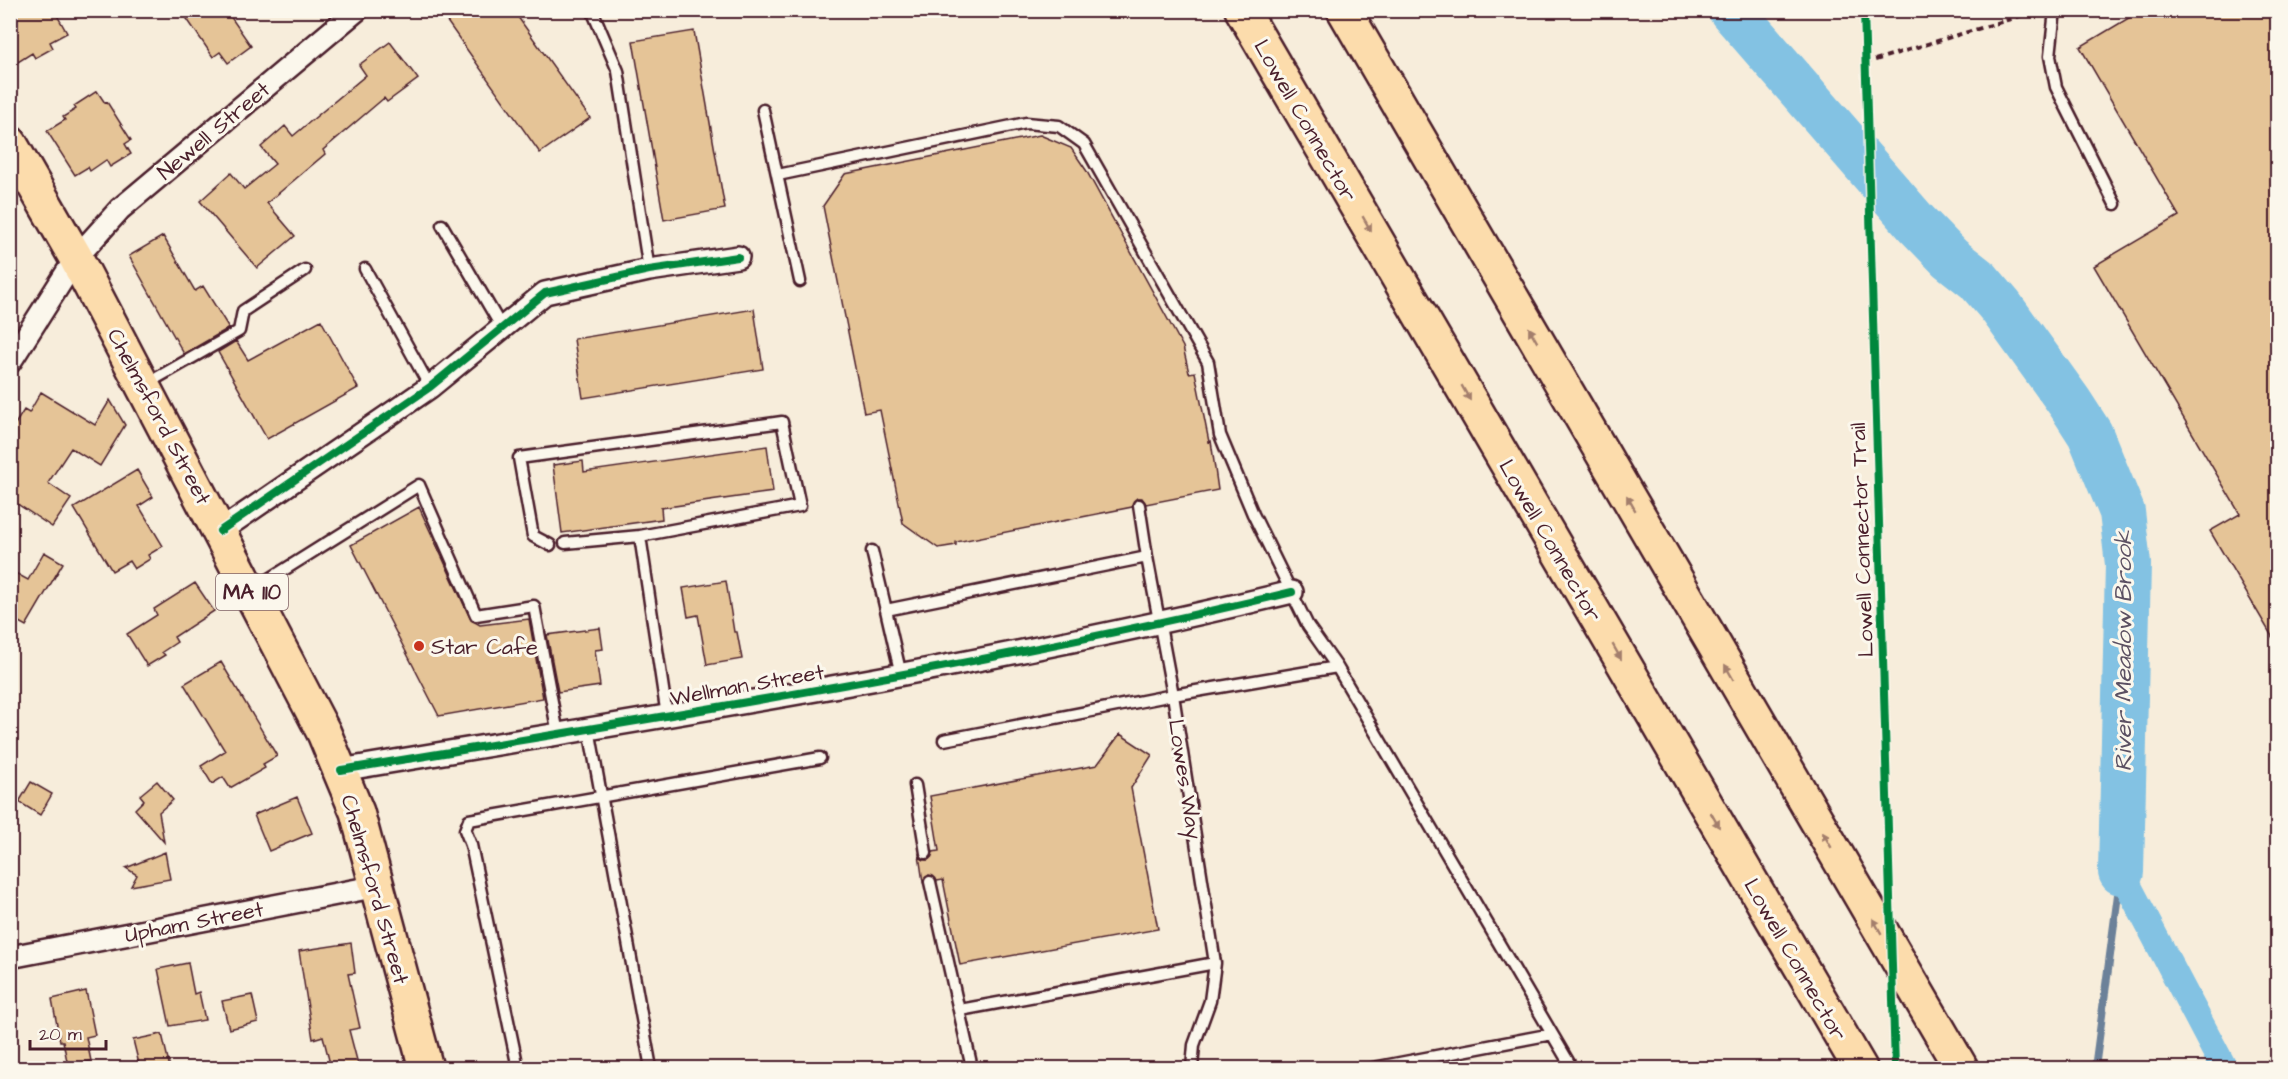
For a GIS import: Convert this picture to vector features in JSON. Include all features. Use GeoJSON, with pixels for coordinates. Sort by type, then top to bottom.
{"type":"FeatureCollection","features":[{"type":"Feature","properties":{"kind":"main road","name":"Lowell Connector"},"geometry":{"type":"LineString","coordinates":[[1242,10],[1860,1068]]}},
{"type":"Feature","properties":{"kind":"main road"},"geometry":{"type":"LineString","coordinates":[[1344,10],[1961,1068]]}},
{"type":"Feature","properties":{"kind":"main road","name":"Chelmsford Street"},"geometry":{"type":"LineString","coordinates":[[10,142],[76,258],[144,386],[341,770],[357,812],[426,1068]]}},
{"type":"Feature","properties":{"kind":"main road"},"geometry":{"type":"LineString","coordinates":[[1928,1012],[1970,1068]]}},
{"type":"Feature","properties":{"kind":"street","name":"Newell Street"},"geometry":{"type":"LineString","coordinates":[[10,362],[76,258],[120,209],[357,10]]}},
{"type":"Feature","properties":{"kind":"street"},"geometry":{"type":"LineString","coordinates":[[220,531],[430,387],[545,293],[649,270],[738,257]]}},
{"type":"Feature","properties":{"kind":"street"},"geometry":{"type":"LineString","coordinates":[[1158,624],[1292,592]]}},
{"type":"Feature","properties":{"kind":"street","name":"Wellman Street"},"geometry":{"type":"LineString","coordinates":[[341,770],[901,675],[1158,624]]}},
{"type":"Feature","properties":{"kind":"street","name":"Upham Street"},"geometry":{"type":"LineString","coordinates":[[12,956],[378,886]]}},
{"type":"Feature","properties":{"kind":"lane"},"geometry":{"type":"LineString","coordinates":[[592,10],[618,70],[649,270]]}},
{"type":"Feature","properties":{"kind":"lane"},"geometry":{"type":"LineString","coordinates":[[2055,10],[2050,56],[2056,87],[2115,204]]}},
{"type":"Feature","properties":{"kind":"lane"},"geometry":{"type":"LineString","coordinates":[[763,111],[800,281]]}},
{"type":"Feature","properties":{"kind":"lane"},"geometry":{"type":"LineString","coordinates":[[778,174],[1026,123],[1059,126],[1084,144],[1208,362],[1221,435],[1253,514],[1308,626],[1337,668],[1572,1068]]}},
{"type":"Feature","properties":{"kind":"lane"},"geometry":{"type":"LineString","coordinates":[[442,225],[502,328]]}},
{"type":"Feature","properties":{"kind":"lane"},"geometry":{"type":"LineString","coordinates":[[365,269],[430,387]]}},
{"type":"Feature","properties":{"kind":"lane"},"geometry":{"type":"LineString","coordinates":[[144,386],[239,331],[243,311],[305,270]]}},
{"type":"Feature","properties":{"kind":"lane"},"geometry":{"type":"LineString","coordinates":[[550,545],[533,536],[519,458],[782,422],[800,506],[640,536],[565,543]]}},
{"type":"Feature","properties":{"kind":"lane"},"geometry":{"type":"LineString","coordinates":[[251,591],[419,485],[477,615],[534,606],[558,734]]}},
{"type":"Feature","properties":{"kind":"lane","name":"Lowes Way"},"geometry":{"type":"LineString","coordinates":[[1139,505],[1158,624],[1173,695],[1215,963],[1210,1001],[1194,1045],[1192,1068]]}},
{"type":"Feature","properties":{"kind":"lane"},"geometry":{"type":"LineString","coordinates":[[640,536],[667,716]]}},
{"type":"Feature","properties":{"kind":"lane"},"geometry":{"type":"LineString","coordinates":[[873,551],[901,675]]}},
{"type":"Feature","properties":{"kind":"lane"},"geometry":{"type":"LineString","coordinates":[[886,610],[1147,557]]}},
{"type":"Feature","properties":{"kind":"lane"},"geometry":{"type":"LineString","coordinates":[[944,740],[1173,695],[1337,668]]}},
{"type":"Feature","properties":{"kind":"lane"},"geometry":{"type":"LineString","coordinates":[[589,729],[651,1068]]}},
{"type":"Feature","properties":{"kind":"lane"},"geometry":{"type":"LineString","coordinates":[[518,1068],[474,856],[465,831],[469,820],[820,758]]}},
{"type":"Feature","properties":{"kind":"lane"},"geometry":{"type":"LineString","coordinates":[[915,785],[926,853]]}},
{"type":"Feature","properties":{"kind":"lane"},"geometry":{"type":"LineString","coordinates":[[930,882],[972,1068]]}},
{"type":"Feature","properties":{"kind":"lane"},"geometry":{"type":"LineString","coordinates":[[960,1010],[1215,963]]}},
{"type":"Feature","properties":{"kind":"lane"},"geometry":{"type":"LineString","coordinates":[[1373,1068],[1552,1034]]}},
{"type":"Feature","properties":{"kind":"path"},"geometry":{"type":"LineString","coordinates":[[1865,63],[2038,10]]}},
{"type":"Feature","properties":{"kind":"path"},"geometry":{"type":"LineString","coordinates":[[1865,52],[1866,74]]}},
{"type":"Feature","properties":{"kind":"building"},"geometry":{"type":"Polygon","coordinates":[[[10,10],[54,10],[67,33],[50,42],[53,48],[35,58],[32,53],[18,62],[10,49],[10,10]]]}},
{"type":"Feature","properties":{"kind":"building"},"geometry":{"type":"Polygon","coordinates":[[[181,10],[226,10],[251,46],[228,63],[220,52],[213,57],[181,10]]]}},
{"type":"Feature","properties":{"kind":"building"},"geometry":{"type":"Polygon","coordinates":[[[439,10],[513,10],[590,118],[540,153],[439,10]]]}},
{"type":"Feature","properties":{"kind":"building"},"geometry":{"type":"Polygon","coordinates":[[[2142,10],[2277,10],[2277,645],[2210,531],[2240,514],[2094,266],[2179,216],[2080,47],[2142,10]]]}},
{"type":"Feature","properties":{"kind":"building"},"geometry":{"type":"Polygon","coordinates":[[[694,31],[725,209],[664,220],[633,41],[694,31]]]}},
{"type":"Feature","properties":{"kind":"building"},"geometry":{"type":"Polygon","coordinates":[[[390,42],[418,79],[387,102],[384,98],[323,150],[325,154],[267,203],[295,236],[257,268],[200,201],[231,173],[244,189],[275,164],[261,147],[285,126],[293,136],[366,75],[359,65],[390,42]]]}},
{"type":"Feature","properties":{"kind":"building"},"geometry":{"type":"Polygon","coordinates":[[[97,91],[105,103],[107,102],[131,140],[125,144],[131,154],[110,167],[106,160],[90,171],[88,167],[75,175],[47,131],[65,120],[63,117],[76,109],[74,106],[97,91]]]}},
{"type":"Feature","properties":{"kind":"building"},"geometry":{"type":"Polygon","coordinates":[[[1040,135],[1071,148],[1086,170],[1183,347],[1189,373],[1195,372],[1209,442],[1211,441],[1218,490],[1146,504],[1142,498],[1137,498],[1132,507],[956,542],[956,545],[938,548],[903,523],[880,410],[864,413],[823,206],[845,174],[1040,135]]]}},
{"type":"Feature","properties":{"kind":"building"},"geometry":{"type":"Polygon","coordinates":[[[163,236],[195,291],[203,286],[229,328],[184,354],[129,256],[163,236]]]}},
{"type":"Feature","properties":{"kind":"building"},"geometry":{"type":"Polygon","coordinates":[[[754,309],[763,369],[583,398],[574,339],[754,309]]]}},
{"type":"Feature","properties":{"kind":"building"},"geometry":{"type":"Polygon","coordinates":[[[321,320],[358,388],[267,439],[218,352],[236,341],[248,360],[321,320]]]}},
{"type":"Feature","properties":{"kind":"building"},"geometry":{"type":"Polygon","coordinates":[[[41,392],[95,425],[110,400],[125,425],[100,466],[71,448],[48,483],[71,499],[52,527],[10,499],[10,432],[24,410],[29,413],[41,392]]]}},
{"type":"Feature","properties":{"kind":"building"},"geometry":{"type":"Polygon","coordinates":[[[767,446],[773,492],[661,508],[662,519],[562,533],[553,465],[583,461],[584,472],[767,446]]]}},
{"type":"Feature","properties":{"kind":"building"},"geometry":{"type":"Polygon","coordinates":[[[137,470],[153,497],[139,506],[163,546],[148,555],[150,559],[134,569],[129,561],[112,571],[74,508],[137,470]]]}},
{"type":"Feature","properties":{"kind":"building"},"geometry":{"type":"Polygon","coordinates":[[[419,507],[471,620],[480,625],[529,619],[543,698],[439,716],[351,545],[419,507]]]}},
{"type":"Feature","properties":{"kind":"building"},"geometry":{"type":"Polygon","coordinates":[[[44,552],[63,563],[26,626],[10,617],[10,570],[28,580],[44,552]]]}},
{"type":"Feature","properties":{"kind":"building"},"geometry":{"type":"Polygon","coordinates":[[[726,581],[734,632],[737,632],[742,659],[707,665],[698,615],[688,617],[683,588],[726,581]]]}},
{"type":"Feature","properties":{"kind":"building"},"geometry":{"type":"Polygon","coordinates":[[[195,583],[214,611],[174,637],[177,642],[162,652],[165,655],[147,666],[127,634],[157,615],[154,609],[195,583]]]}},
{"type":"Feature","properties":{"kind":"building"},"geometry":{"type":"Polygon","coordinates":[[[600,628],[603,649],[595,650],[600,686],[558,692],[547,635],[600,628]]]}},
{"type":"Feature","properties":{"kind":"building"},"geometry":{"type":"Polygon","coordinates":[[[221,662],[277,756],[263,764],[265,768],[230,788],[223,777],[212,784],[201,766],[225,751],[184,684],[221,662]]]}},
{"type":"Feature","properties":{"kind":"building"},"geometry":{"type":"Polygon","coordinates":[[[1120,734],[1152,755],[1131,788],[1158,929],[960,965],[943,880],[937,881],[929,875],[923,882],[919,855],[923,860],[928,860],[933,852],[939,851],[930,796],[1097,765],[1120,734]]]}},
{"type":"Feature","properties":{"kind":"building"},"geometry":{"type":"Polygon","coordinates":[[[157,781],[173,800],[159,812],[164,842],[135,809],[144,800],[140,795],[157,781]]]}},
{"type":"Feature","properties":{"kind":"building"},"geometry":{"type":"Polygon","coordinates":[[[31,782],[52,794],[40,815],[19,802],[31,782]]]}},
{"type":"Feature","properties":{"kind":"building"},"geometry":{"type":"Polygon","coordinates":[[[297,797],[312,833],[269,851],[254,815],[297,797]]]}},
{"type":"Feature","properties":{"kind":"building"},"geometry":{"type":"Polygon","coordinates":[[[165,852],[170,879],[131,886],[137,875],[126,868],[165,852]]]}},
{"type":"Feature","properties":{"kind":"building"},"geometry":{"type":"Polygon","coordinates":[[[351,943],[355,973],[348,974],[360,1028],[349,1030],[359,1068],[331,1068],[323,1036],[313,1039],[299,951],[351,943]]]}},
{"type":"Feature","properties":{"kind":"building"},"geometry":{"type":"Polygon","coordinates":[[[188,963],[194,994],[199,992],[205,1020],[170,1026],[158,969],[188,963]]]}},
{"type":"Feature","properties":{"kind":"building"},"geometry":{"type":"Polygon","coordinates":[[[86,991],[95,1035],[86,1037],[91,1061],[68,1066],[63,1041],[60,1041],[52,999],[86,991]]]}},
{"type":"Feature","properties":{"kind":"building"},"geometry":{"type":"Polygon","coordinates":[[[252,995],[258,1022],[229,1029],[222,1001],[252,995]]]}},
{"type":"Feature","properties":{"kind":"building"},"geometry":{"type":"Polygon","coordinates":[[[162,1034],[170,1068],[140,1068],[133,1040],[162,1034]]]}},
{"type":"Feature","properties":{"kind":"waterway","name":"River Meadow Brook"},"geometry":{"type":"LineString","coordinates":[[1731,10],[1917,224],[1950,258],[1978,280],[2001,307],[2090,434],[2122,512],[2128,564],[2121,872]]}},
{"type":"Feature","properties":{"kind":"waterway","name":"River Meadow Brook"},"geometry":{"type":"LineString","coordinates":[[2095,1068],[2121,872]]}},
{"type":"Feature","properties":{"kind":"waterway"},"geometry":{"type":"LineString","coordinates":[[2121,872],[2224,1068]]}},
{"type":"Feature","properties":{"kind":"cycle path","name":"Lowell Connector Trail"},"geometry":{"type":"LineString","coordinates":[[1864,10],[1895,1068]]}},
{"type":"Feature","properties":{"kind":"cycle path"},"geometry":{"type":"LineString","coordinates":[[220,531],[430,387],[545,293],[649,270],[738,257]]}},
{"type":"Feature","properties":{"kind":"cycle path"},"geometry":{"type":"LineString","coordinates":[[341,770],[937,668],[1292,592]]}},
{"type":"Feature","properties":{"kind":"place","name":"Star Cafe"},"geometry":{"type":"Point","coordinates":[419,646]}}]}
